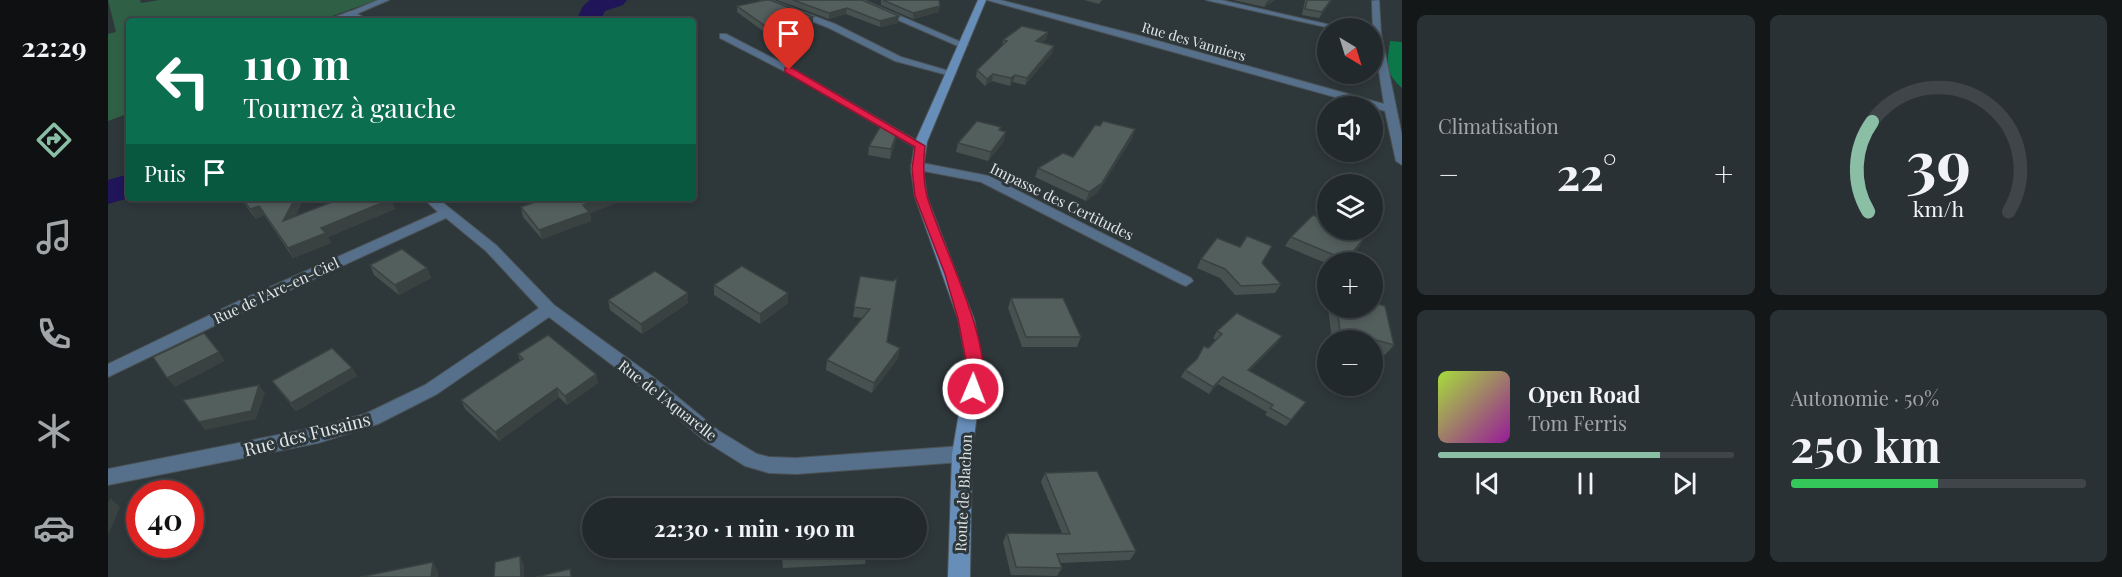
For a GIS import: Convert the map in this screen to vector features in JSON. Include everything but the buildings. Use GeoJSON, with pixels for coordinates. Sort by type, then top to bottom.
{"type":"FeatureCollection","features":[{"type":"Feature","properties":{"kind":"street"},"geometry":{"type":"LineString","coordinates":[[351,13],[385,0]]}},
{"type":"Feature","properties":{"kind":"street"},"geometry":{"type":"LineString","coordinates":[[764,0],[832,26],[898,59],[951,73]]}},
{"type":"Feature","properties":{"kind":"street"},"geometry":{"type":"LineString","coordinates":[[856,0],[963,45]]}},
{"type":"Feature","properties":{"kind":"street","name":"Route de Blachon"},"geometry":{"type":"LineString","coordinates":[[959,577],[962,454],[975,366],[966,319],[921,196],[917,166],[920,146],[982,0]]}},
{"type":"Feature","properties":{"kind":"street","name":"Rue des Vanniers"},"geometry":{"type":"LineString","coordinates":[[991,0],[1134,37],[1390,109]]}},
{"type":"Feature","properties":{"kind":"street"},"geometry":{"type":"LineString","coordinates":[[1210,0],[1317,23]]}},
{"type":"Feature","properties":{"kind":"street"},"geometry":{"type":"LineString","coordinates":[[1376,1],[1376,18]]}},
{"type":"Feature","properties":{"kind":"street"},"geometry":{"type":"LineString","coordinates":[[723,36],[789,70],[920,146]]}},
{"type":"Feature","properties":{"kind":"street"},"geometry":{"type":"LineString","coordinates":[[1383,75],[1402,161]]}},
{"type":"Feature","properties":{"kind":"street","name":"Impasse des Certitudes"},"geometry":{"type":"LineString","coordinates":[[917,166],[985,179],[1186,281]]}},
{"type":"Feature","properties":{"kind":"street","name":"Rue de l'Aquarelle"},"geometry":{"type":"LineString","coordinates":[[432,201],[491,248],[549,309],[646,381],[712,436],[752,460],[769,465],[796,466],[962,454]]}},
{"type":"Feature","properties":{"kind":"street","name":"Rue de l'Arc-en-Ciel"},"geometry":{"type":"LineString","coordinates":[[108,371],[246,304],[446,213]]}},
{"type":"Feature","properties":{"kind":"street","name":"Rue des Fusains"},"geometry":{"type":"LineString","coordinates":[[108,477],[353,426],[410,401],[549,309]]}},
{"type":"Feature","properties":{"kind":"lane"},"geometry":{"type":"LineString","coordinates":[[337,18],[351,13],[361,18]]}},
{"type":"Feature","properties":{"kind":"green space"},"geometry":{"type":"Polygon","coordinates":[[[108,0],[140,0],[141,3],[159,0],[377,0],[326,18],[126,18],[126,90],[124,91],[126,114],[108,121],[108,34],[116,32],[108,0]]]}},
{"type":"Feature","properties":{"kind":"green space"},"geometry":{"type":"Polygon","coordinates":[[[1390,41],[1402,42],[1402,88],[1392,77],[1388,67],[1390,41]]]}},
{"type":"Feature","properties":{"kind":"waterway"},"geometry":{"type":"LineString","coordinates":[[589,18],[595,6],[615,0]]}},
{"type":"Feature","properties":{"kind":"waterway"},"geometry":{"type":"LineString","coordinates":[[108,193],[126,186]]}},
{"type":"Feature","properties":{"kind":"route"},"geometry":{"type":"LineString","coordinates":[[789,70],[920,146],[917,169],[921,196],[966,319],[975,366],[973,389]]}}]}
